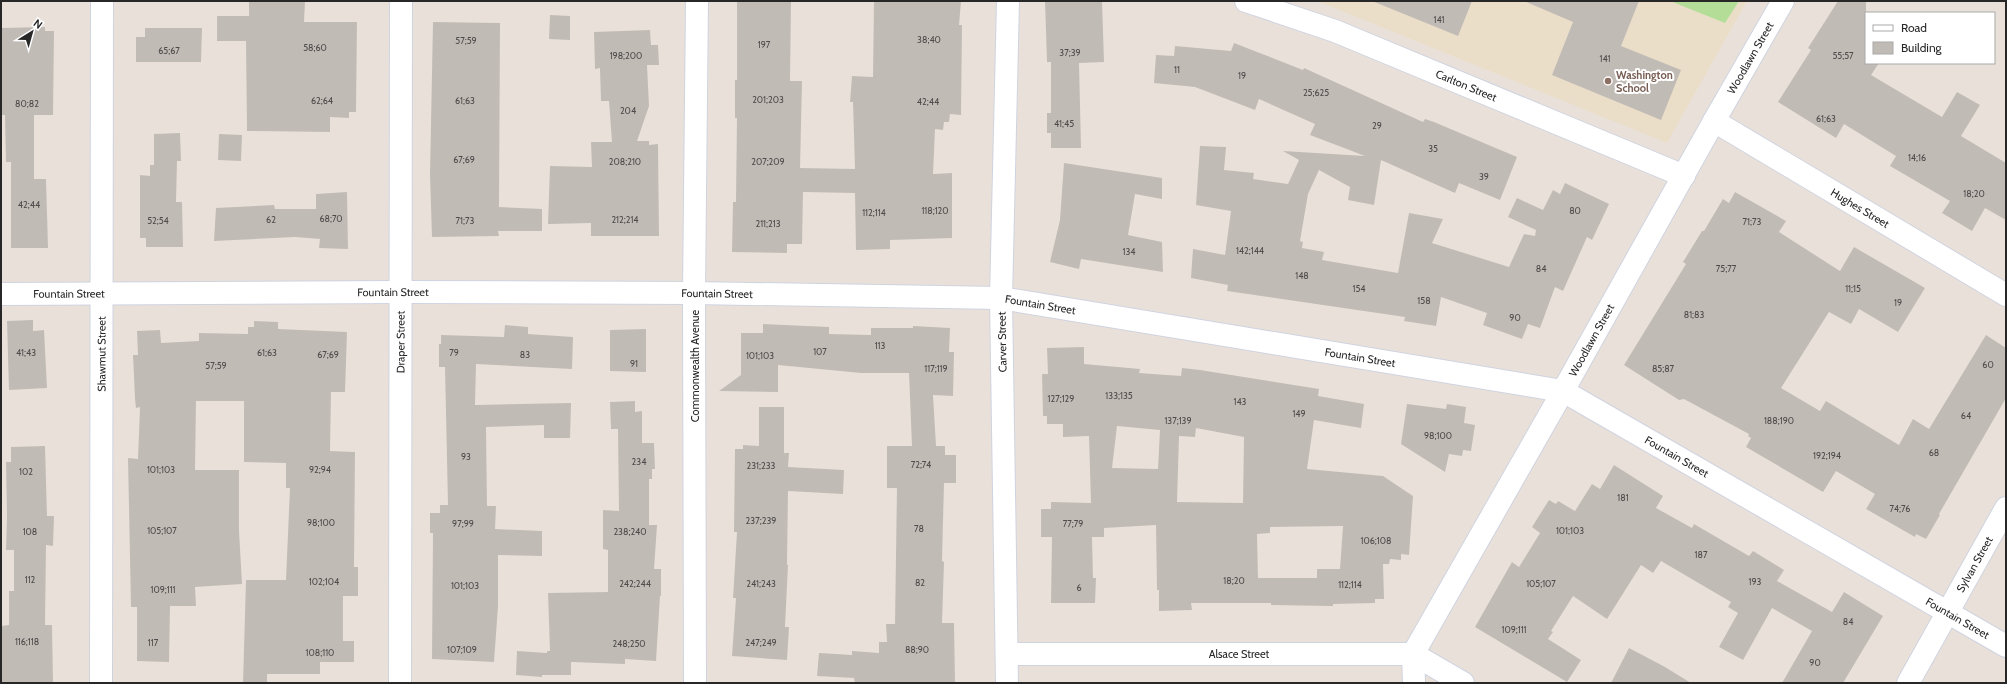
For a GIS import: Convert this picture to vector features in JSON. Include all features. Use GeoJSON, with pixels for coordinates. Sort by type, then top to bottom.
{"type":"FeatureCollection","features":[{"type":"Feature","properties":{"kind":"street","name":"Shawmut Street"},"geometry":{"type":"LineString","coordinates":[[101,683],[102,1]]}},
{"type":"Feature","properties":{"kind":"street","name":"Draper Street"},"geometry":{"type":"LineString","coordinates":[[400,683],[402,1]]}},
{"type":"Feature","properties":{"kind":"street","name":"Commonwealth Avenue"},"geometry":{"type":"LineString","coordinates":[[695,683],[694,293],[697,1]]}},
{"type":"Feature","properties":{"kind":"street","name":"Carver Street"},"geometry":{"type":"LineString","coordinates":[[1007,683],[1008,654],[1001,298],[1008,1]]}},
{"type":"Feature","properties":{"kind":"street","name":"Carlton Street"},"geometry":{"type":"LineString","coordinates":[[1246,1],[1335,31],[1684,176]]}},
{"type":"Feature","properties":{"kind":"street","name":"Woodlawn Street"},"geometry":{"type":"LineString","coordinates":[[1413,654],[1563,392],[1714,121],[1783,1]]}},
{"type":"Feature","properties":{"kind":"street","name":"Hughes Street"},"geometry":{"type":"LineString","coordinates":[[1714,121],[2006,294]]}},
{"type":"Feature","properties":{"kind":"street","name":"Fountain Street"},"geometry":{"type":"LineString","coordinates":[[1,294],[101,295],[401,292],[694,293],[1001,298],[1563,392],[2006,646]]}},
{"type":"Feature","properties":{"kind":"street","name":"Sylvan Street"},"geometry":{"type":"LineString","coordinates":[[1908,683],[2006,508]]}},
{"type":"Feature","properties":{"kind":"street","name":"Alsace Street"},"geometry":{"type":"LineString","coordinates":[[1008,654],[1413,654]]}},
{"type":"Feature","properties":{"kind":"street"},"geometry":{"type":"LineString","coordinates":[[1413,654],[1414,683]]}},
{"type":"Feature","properties":{"kind":"street"},"geometry":{"type":"LineString","coordinates":[[1413,654],[1463,683]]}},
{"type":"Feature","properties":{"kind":"shaded area","name":"Washington School"},"geometry":{"type":"Polygon","coordinates":[[[1317,1],[1747,1],[1667,143],[1317,1]]]}},
{"type":"Feature","properties":{"kind":"green space"},"geometry":{"type":"Polygon","coordinates":[[[1670,1],[1739,1],[1725,23],[1670,1]]]}},
{"type":"Feature","properties":{"kind":"building"},"geometry":{"type":"Polygon","coordinates":[[[249,1],[305,1],[304,22],[357,22],[356,112],[349,112],[349,118],[330,117],[330,132],[247,131],[246,41],[217,41],[217,16],[249,16],[249,1]]]}},
{"type":"Feature","properties":{"kind":"building"},"geometry":{"type":"Polygon","coordinates":[[[737,1],[791,1],[790,81],[802,81],[800,168],[855,169],[853,102],[850,102],[852,76],[873,77],[874,1],[961,1],[959,25],[962,25],[961,115],[950,114],[949,122],[944,122],[943,130],[935,129],[933,174],[952,173],[952,238],[890,240],[890,249],[856,250],[855,193],[803,192],[802,244],[787,244],[787,253],[732,252],[733,202],[736,202],[737,118],[735,118],[735,80],[737,80],[737,1]]]}},
{"type":"Feature","properties":{"kind":"building"},"geometry":{"type":"Polygon","coordinates":[[[1045,1],[1102,1],[1104,62],[1079,63],[1081,148],[1051,148],[1051,133],[1047,133],[1047,113],[1051,113],[1051,62],[1047,62],[1045,1]]]}},
{"type":"Feature","properties":{"kind":"building"},"geometry":{"type":"Polygon","coordinates":[[[1372,1],[1472,1],[1458,36],[1372,1]]]}},
{"type":"Feature","properties":{"kind":"building"},"geometry":{"type":"Polygon","coordinates":[[[1524,1],[1639,1],[1621,46],[1681,70],[1661,120],[1552,75],[1573,22],[1524,1]]]}},
{"type":"Feature","properties":{"kind":"building"},"geometry":{"type":"Polygon","coordinates":[[[1838,1],[1866,1],[1865,64],[1878,64],[1871,75],[1942,117],[1957,92],[1980,105],[1961,136],[2006,163],[2006,220],[1985,208],[1972,231],[1942,213],[1950,201],[1890,166],[1896,156],[1844,124],[1836,138],[1778,102],[1811,50],[1808,48],[1838,1]]]}},
{"type":"Feature","properties":{"kind":"building"},"geometry":{"type":"Polygon","coordinates":[[[550,15],[570,16],[570,40],[549,39],[550,15]]]}},
{"type":"Feature","properties":{"kind":"building"},"geometry":{"type":"Polygon","coordinates":[[[433,22],[500,23],[499,207],[542,209],[542,231],[498,231],[499,236],[432,237],[430,175],[433,22]]]}},
{"type":"Feature","properties":{"kind":"building"},"geometry":{"type":"Polygon","coordinates":[[[45,27],[45,31],[54,31],[53,115],[34,115],[34,179],[46,179],[48,248],[11,248],[11,162],[6,162],[5,115],[1,115],[1,28],[45,27]]]}},
{"type":"Feature","properties":{"kind":"building"},"geometry":{"type":"Polygon","coordinates":[[[145,28],[202,28],[201,62],[136,62],[136,37],[145,37],[145,28]]]}},
{"type":"Feature","properties":{"kind":"building"},"geometry":{"type":"Polygon","coordinates":[[[650,30],[651,45],[658,45],[659,65],[647,65],[649,106],[637,141],[649,141],[649,145],[658,144],[659,236],[591,236],[591,223],[548,224],[550,166],[592,167],[591,142],[612,142],[609,101],[601,101],[600,68],[595,69],[594,32],[650,30]]]}},
{"type":"Feature","properties":{"kind":"building"},"geometry":{"type":"Polygon","coordinates":[[[1234,43],[1303,70],[1304,68],[1423,122],[1425,119],[1434,122],[1517,157],[1500,200],[1459,183],[1455,193],[1381,160],[1374,205],[1348,200],[1350,187],[1319,170],[1308,194],[1300,241],[1303,242],[1302,248],[1324,252],[1322,260],[1398,273],[1409,213],[1443,219],[1432,243],[1509,267],[1524,234],[1535,236],[1536,230],[1508,217],[1517,198],[1543,210],[1553,190],[1560,194],[1565,183],[1609,204],[1592,240],[1587,237],[1563,291],[1555,287],[1540,328],[1528,324],[1522,339],[1483,325],[1487,313],[1441,297],[1436,326],[1404,321],[1405,317],[1227,291],[1228,285],[1191,278],[1193,249],[1225,255],[1231,211],[1196,205],[1200,146],[1226,147],[1224,170],[1254,173],[1253,179],[1288,184],[1299,160],[1283,151],[1365,156],[1310,135],[1315,124],[1259,99],[1255,110],[1195,87],[1154,83],[1156,55],[1174,56],[1175,46],[1231,51],[1234,43]]]}},
{"type":"Feature","properties":{"kind":"building"},"geometry":{"type":"Polygon","coordinates":[[[180,133],[181,161],[177,161],[176,202],[182,202],[183,247],[146,247],[146,238],[140,238],[140,175],[150,176],[150,165],[154,165],[154,134],[180,133]]]}},
{"type":"Feature","properties":{"kind":"building"},"geometry":{"type":"Polygon","coordinates":[[[219,134],[242,135],[241,161],[218,160],[219,134]]]}},
{"type":"Feature","properties":{"kind":"building"},"geometry":{"type":"Polygon","coordinates":[[[1064,163],[1162,178],[1162,199],[1135,194],[1128,235],[1162,242],[1163,272],[1081,259],[1079,269],[1050,262],[1060,220],[1064,163]]]}},
{"type":"Feature","properties":{"kind":"building"},"geometry":{"type":"Polygon","coordinates":[[[347,192],[348,249],[319,248],[320,239],[295,237],[214,241],[216,208],[274,205],[275,209],[316,209],[316,194],[347,192]]]}},
{"type":"Feature","properties":{"kind":"building"},"geometry":{"type":"Polygon","coordinates":[[[1735,192],[1786,221],[1779,232],[1840,271],[1854,247],[1925,288],[1898,332],[1859,309],[1851,324],[1829,312],[1781,388],[1820,411],[1826,401],[1899,445],[1913,419],[1929,429],[1986,335],[2006,348],[2006,398],[1926,539],[1916,534],[1915,537],[1866,509],[1875,494],[1836,471],[1823,492],[1746,447],[1751,438],[1748,436],[1749,434],[1684,399],[1679,400],[1624,365],[1686,264],[1683,262],[1702,231],[1704,231],[1723,199],[1729,203],[1735,192]]]}},
{"type":"Feature","properties":{"kind":"building"},"geometry":{"type":"Polygon","coordinates":[[[33,320],[33,331],[44,330],[47,388],[9,390],[7,321],[33,320]]]}},
{"type":"Feature","properties":{"kind":"building"},"geometry":{"type":"Polygon","coordinates":[[[254,321],[278,322],[278,329],[347,332],[345,392],[331,392],[330,451],[355,452],[354,567],[358,567],[358,596],[343,596],[343,641],[354,641],[354,662],[320,662],[320,674],[267,674],[267,683],[243,683],[246,580],[286,580],[290,488],[286,488],[286,463],[244,462],[244,401],[196,401],[195,470],[239,470],[239,531],[242,584],[195,587],[196,606],[170,606],[169,662],[137,661],[137,607],[131,607],[128,458],[138,459],[140,407],[136,408],[133,355],[138,355],[137,331],[160,330],[161,343],[199,341],[199,333],[248,334],[248,327],[254,327],[254,321]]]}},
{"type":"Feature","properties":{"kind":"building"},"geometry":{"type":"Polygon","coordinates":[[[763,324],[829,327],[829,334],[871,335],[871,328],[913,328],[913,326],[950,328],[949,352],[954,352],[953,396],[933,395],[936,446],[945,446],[945,455],[956,455],[956,483],[944,483],[942,561],[944,562],[942,623],[954,623],[955,683],[855,683],[854,678],[817,676],[819,653],[852,655],[852,651],[879,653],[879,642],[887,642],[886,624],[895,624],[897,488],[887,488],[887,446],[912,446],[909,373],[861,373],[778,365],[778,392],[719,391],[741,375],[741,333],[763,333],[763,324]]]}},
{"type":"Feature","properties":{"kind":"building"},"geometry":{"type":"Polygon","coordinates":[[[505,325],[528,327],[528,334],[573,337],[572,369],[476,364],[475,405],[571,403],[570,438],[544,438],[544,425],[486,427],[487,506],[496,506],[495,529],[542,531],[542,556],[498,555],[498,606],[494,662],[432,659],[433,533],[430,533],[430,513],[440,513],[440,505],[448,505],[445,367],[439,367],[439,344],[441,344],[441,335],[504,337],[505,325]]]}},
{"type":"Feature","properties":{"kind":"building"},"geometry":{"type":"Polygon","coordinates":[[[646,329],[646,372],[610,371],[610,330],[646,329]]]}},
{"type":"Feature","properties":{"kind":"building"},"geometry":{"type":"Polygon","coordinates":[[[1084,347],[1084,364],[1140,369],[1139,373],[1181,376],[1182,368],[1200,370],[1319,389],[1318,396],[1364,404],[1361,428],[1314,420],[1307,469],[1383,476],[1413,496],[1409,555],[1401,554],[1401,560],[1390,559],[1389,564],[1383,564],[1384,599],[1375,599],[1375,603],[1333,604],[1333,606],[1271,605],[1271,603],[1191,603],[1192,610],[1159,611],[1159,590],[1157,590],[1156,525],[1104,528],[1104,537],[1092,537],[1093,578],[1096,578],[1095,603],[1051,603],[1052,537],[1041,537],[1041,509],[1051,509],[1051,502],[1091,503],[1089,436],[1063,437],[1063,424],[1047,424],[1047,416],[1043,416],[1042,374],[1048,374],[1047,348],[1084,347]],[[1117,426],[1112,468],[1158,469],[1160,430],[1117,426]],[[1196,428],[1195,437],[1179,436],[1177,502],[1243,503],[1244,437],[1196,428]],[[1343,526],[1270,527],[1270,533],[1257,534],[1258,578],[1317,578],[1317,569],[1340,569],[1343,526]]]}},
{"type":"Feature","properties":{"kind":"building"},"geometry":{"type":"Polygon","coordinates":[[[635,401],[635,412],[642,411],[642,443],[654,443],[655,469],[652,469],[652,479],[649,479],[649,525],[657,525],[654,569],[661,569],[661,596],[656,661],[625,659],[625,664],[571,662],[571,675],[542,675],[542,677],[516,675],[517,651],[547,653],[547,651],[550,651],[548,593],[608,592],[608,550],[603,549],[603,510],[619,511],[618,429],[611,429],[610,402],[635,401]]]}},
{"type":"Feature","properties":{"kind":"building"},"geometry":{"type":"Polygon","coordinates":[[[1407,404],[1446,409],[1447,404],[1466,407],[1464,423],[1475,425],[1471,451],[1463,450],[1462,456],[1449,454],[1445,472],[1401,444],[1407,404]]]}},
{"type":"Feature","properties":{"kind":"building"},"geometry":{"type":"Polygon","coordinates":[[[759,407],[784,407],[784,453],[789,453],[788,467],[844,470],[843,494],[788,491],[788,565],[785,627],[789,627],[787,660],[732,656],[736,598],[733,598],[737,532],[734,532],[735,449],[743,449],[743,445],[759,446],[759,407]]]}},
{"type":"Feature","properties":{"kind":"building"},"geometry":{"type":"Polygon","coordinates":[[[45,446],[47,516],[54,516],[53,546],[46,545],[45,625],[52,625],[53,683],[1,683],[1,626],[9,625],[9,591],[14,591],[14,550],[6,550],[6,462],[11,462],[11,447],[45,446]]]}},
{"type":"Feature","properties":{"kind":"building"},"geometry":{"type":"Polygon","coordinates":[[[1614,465],[1663,496],[1656,508],[1692,528],[1694,524],[1749,556],[1753,551],[1784,570],[1777,581],[1832,612],[1844,592],[1883,616],[1843,683],[1782,683],[1812,631],[1772,608],[1743,660],[1719,647],[1738,613],[1728,607],[1731,602],[1661,561],[1653,573],[1641,565],[1607,619],[1573,596],[1551,631],[1553,632],[1548,639],[1581,660],[1567,682],[1475,627],[1512,562],[1519,567],[1540,533],[1532,527],[1549,500],[1556,504],[1558,501],[1575,511],[1592,484],[1600,489],[1614,465]]]}},
{"type":"Feature","properties":{"kind":"building"},"geometry":{"type":"Polygon","coordinates":[[[1629,648],[1665,667],[1691,683],[1611,683],[1629,648]]]}},
{"type":"Feature","properties":{"kind":"place","name":"Washington School"},"geometry":{"type":"Point","coordinates":[1608,81]}}]}
